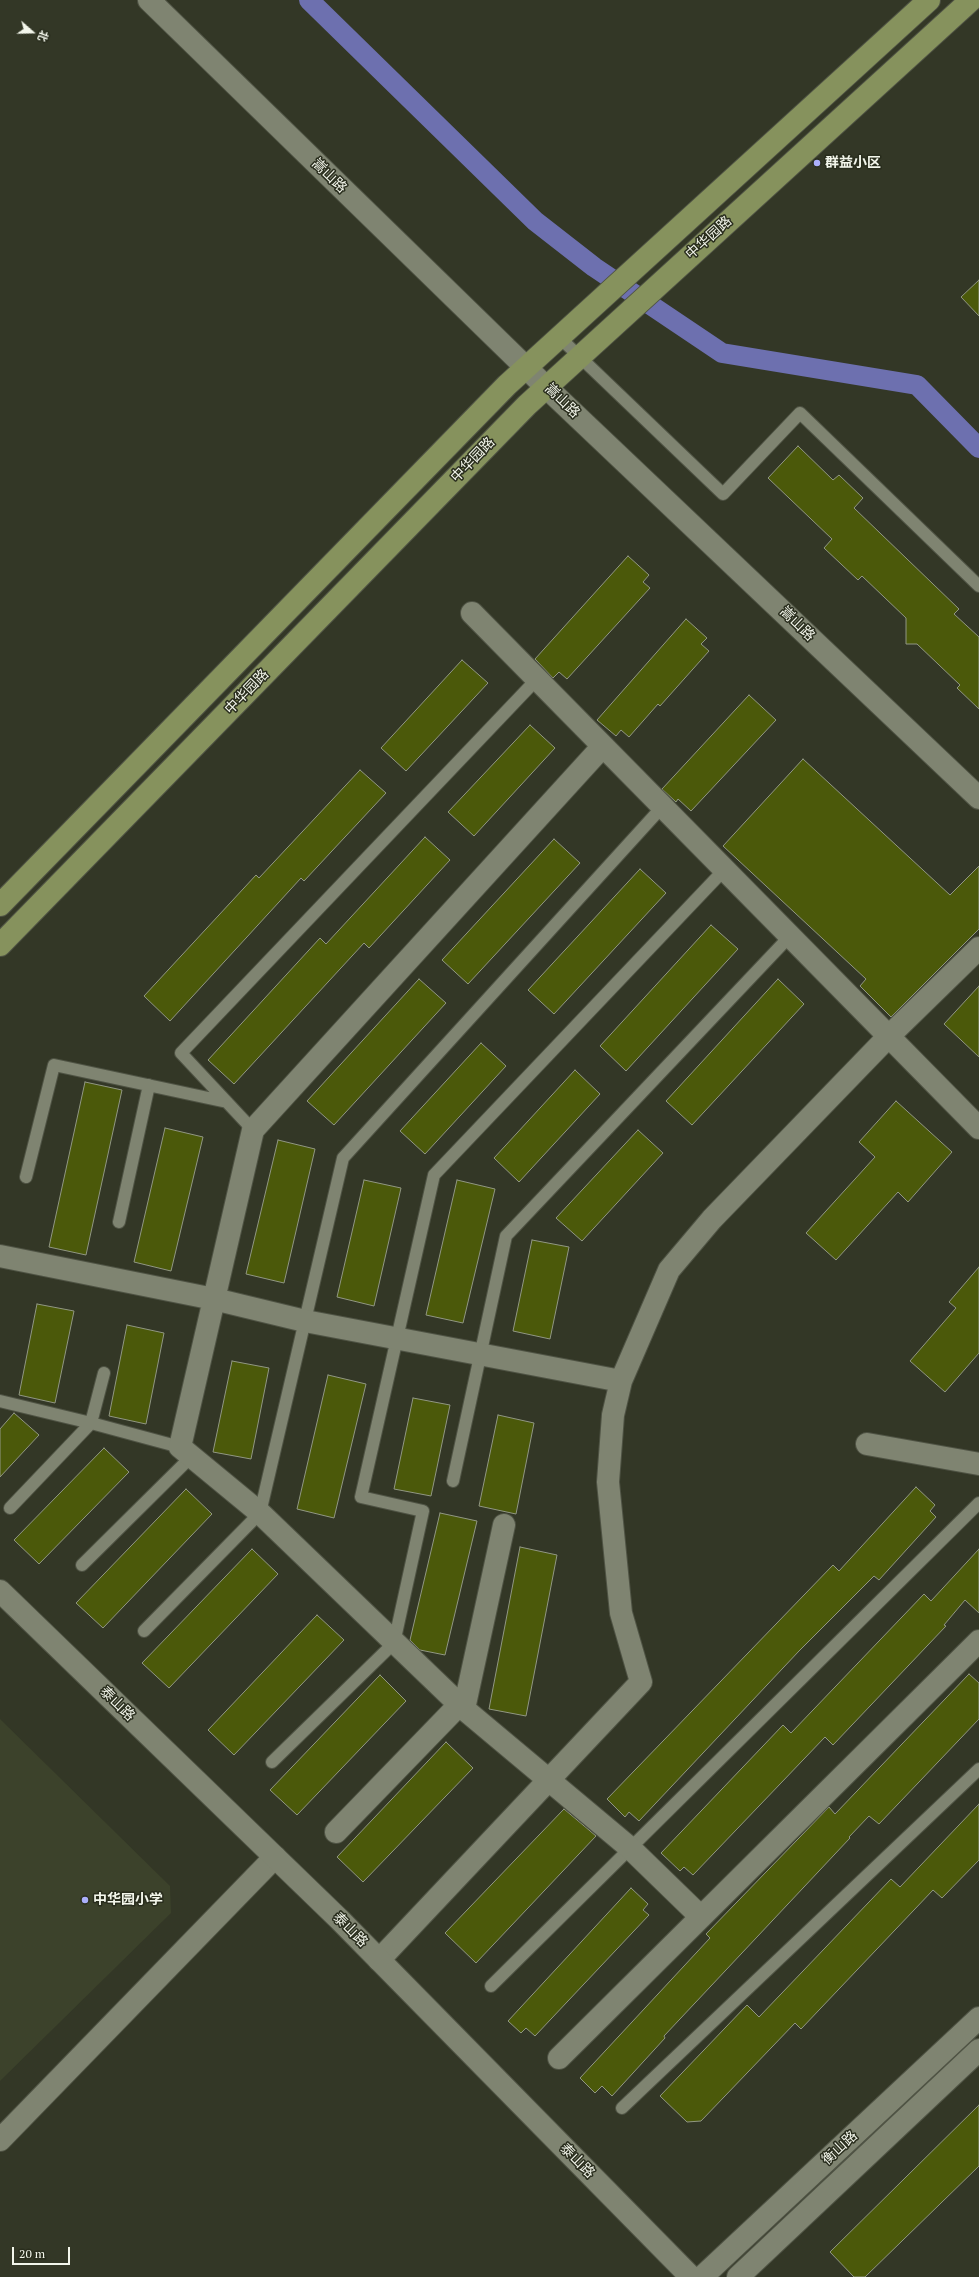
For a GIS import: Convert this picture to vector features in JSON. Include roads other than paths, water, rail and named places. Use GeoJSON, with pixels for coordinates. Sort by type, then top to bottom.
{"type":"FeatureCollection","features":[{"type":"Feature","properties":{"kind":"main road","name":"中华园路"},"geometry":{"type":"LineString","coordinates":[[0,905],[526,367],[929,0]]}},
{"type":"Feature","properties":{"kind":"main road","name":"中华园路"},"geometry":{"type":"LineString","coordinates":[[0,945],[546,387],[971,0]]}},
{"type":"Feature","properties":{"kind":"street","name":"嵩山路"},"geometry":{"type":"LineString","coordinates":[[149,0],[546,387],[979,798]]}},
{"type":"Feature","properties":{"kind":"street"},"geometry":{"type":"LineString","coordinates":[[472,613],[979,1128]]}},
{"type":"Feature","properties":{"kind":"street"},"geometry":{"type":"LineString","coordinates":[[603,746],[253,1130],[214,1299],[186,1452],[260,1513],[461,1707],[630,1848],[701,1917]]}},
{"type":"Feature","properties":{"kind":"street"},"geometry":{"type":"LineString","coordinates":[[380,1960],[641,1682],[620,1613],[608,1482],[613,1415],[621,1381],[668,1270],[712,1219],[889,1036],[979,948]]}},
{"type":"Feature","properties":{"kind":"street"},"geometry":{"type":"LineString","coordinates":[[0,1256],[214,1299],[305,1321],[621,1381]]}},
{"type":"Feature","properties":{"kind":"street"},"geometry":{"type":"LineString","coordinates":[[867,1444],[979,1464]]}},
{"type":"Feature","properties":{"kind":"street"},"geometry":{"type":"LineString","coordinates":[[336,1832],[461,1707],[504,1525]]}},
{"type":"Feature","properties":{"kind":"street","name":"泰山路"},"geometry":{"type":"LineString","coordinates":[[0,1591],[380,1960],[691,2277]]}},
{"type":"Feature","properties":{"kind":"street"},"geometry":{"type":"LineString","coordinates":[[559,2058],[979,1641]]}},
{"type":"Feature","properties":{"kind":"street"},"geometry":{"type":"LineString","coordinates":[[0,2140],[275,1857]]}},
{"type":"Feature","properties":{"kind":"street","name":"衡山路"},"geometry":{"type":"LineString","coordinates":[[702,2277],[979,2018]]}},
{"type":"Feature","properties":{"kind":"street","name":"衡山路"},"geometry":{"type":"LineString","coordinates":[[738,2277],[979,2050]]}},
{"type":"Feature","properties":{"kind":"lane"},"geometry":{"type":"LineString","coordinates":[[559,337],[723,494],[800,413],[979,586]]}},
{"type":"Feature","properties":{"kind":"lane"},"geometry":{"type":"LineString","coordinates":[[253,1130],[182,1053],[537,679]]}},
{"type":"Feature","properties":{"kind":"lane"},"geometry":{"type":"LineString","coordinates":[[144,1631],[260,1513],[343,1158],[662,806]]}},
{"type":"Feature","properties":{"kind":"lane"},"geometry":{"type":"LineString","coordinates":[[272,1762],[394,1643],[423,1511],[362,1497],[434,1174],[725,869]]}},
{"type":"Feature","properties":{"kind":"lane"},"geometry":{"type":"LineString","coordinates":[[453,1481],[506,1236],[790,936]]}},
{"type":"Feature","properties":{"kind":"lane"},"geometry":{"type":"LineString","coordinates":[[26,1177],[54,1065],[227,1102]]}},
{"type":"Feature","properties":{"kind":"lane"},"geometry":{"type":"LineString","coordinates":[[118,1222],[149,1085]]}},
{"type":"Feature","properties":{"kind":"lane"},"geometry":{"type":"LineString","coordinates":[[10,1508],[91,1423],[104,1373]]}},
{"type":"Feature","properties":{"kind":"lane"},"geometry":{"type":"LineString","coordinates":[[0,1402],[91,1423],[186,1452],[82,1565]]}},
{"type":"Feature","properties":{"kind":"lane"},"geometry":{"type":"LineString","coordinates":[[491,1986],[979,1503]]}},
{"type":"Feature","properties":{"kind":"lane"},"geometry":{"type":"LineString","coordinates":[[622,2108],[979,1769]]}},
{"type":"Feature","properties":{"kind":"waterway"},"geometry":{"type":"LineString","coordinates":[[309,0],[535,221],[594,267],[722,353],[917,385],[979,448]]}},
{"type":"Feature","properties":{"kind":"place","name":"群益小区"},"geometry":{"type":"Point","coordinates":[817,163]}},
{"type":"Feature","properties":{"kind":"place","name":"中华园小学"},"geometry":{"type":"Point","coordinates":[85,1900]}}]}
